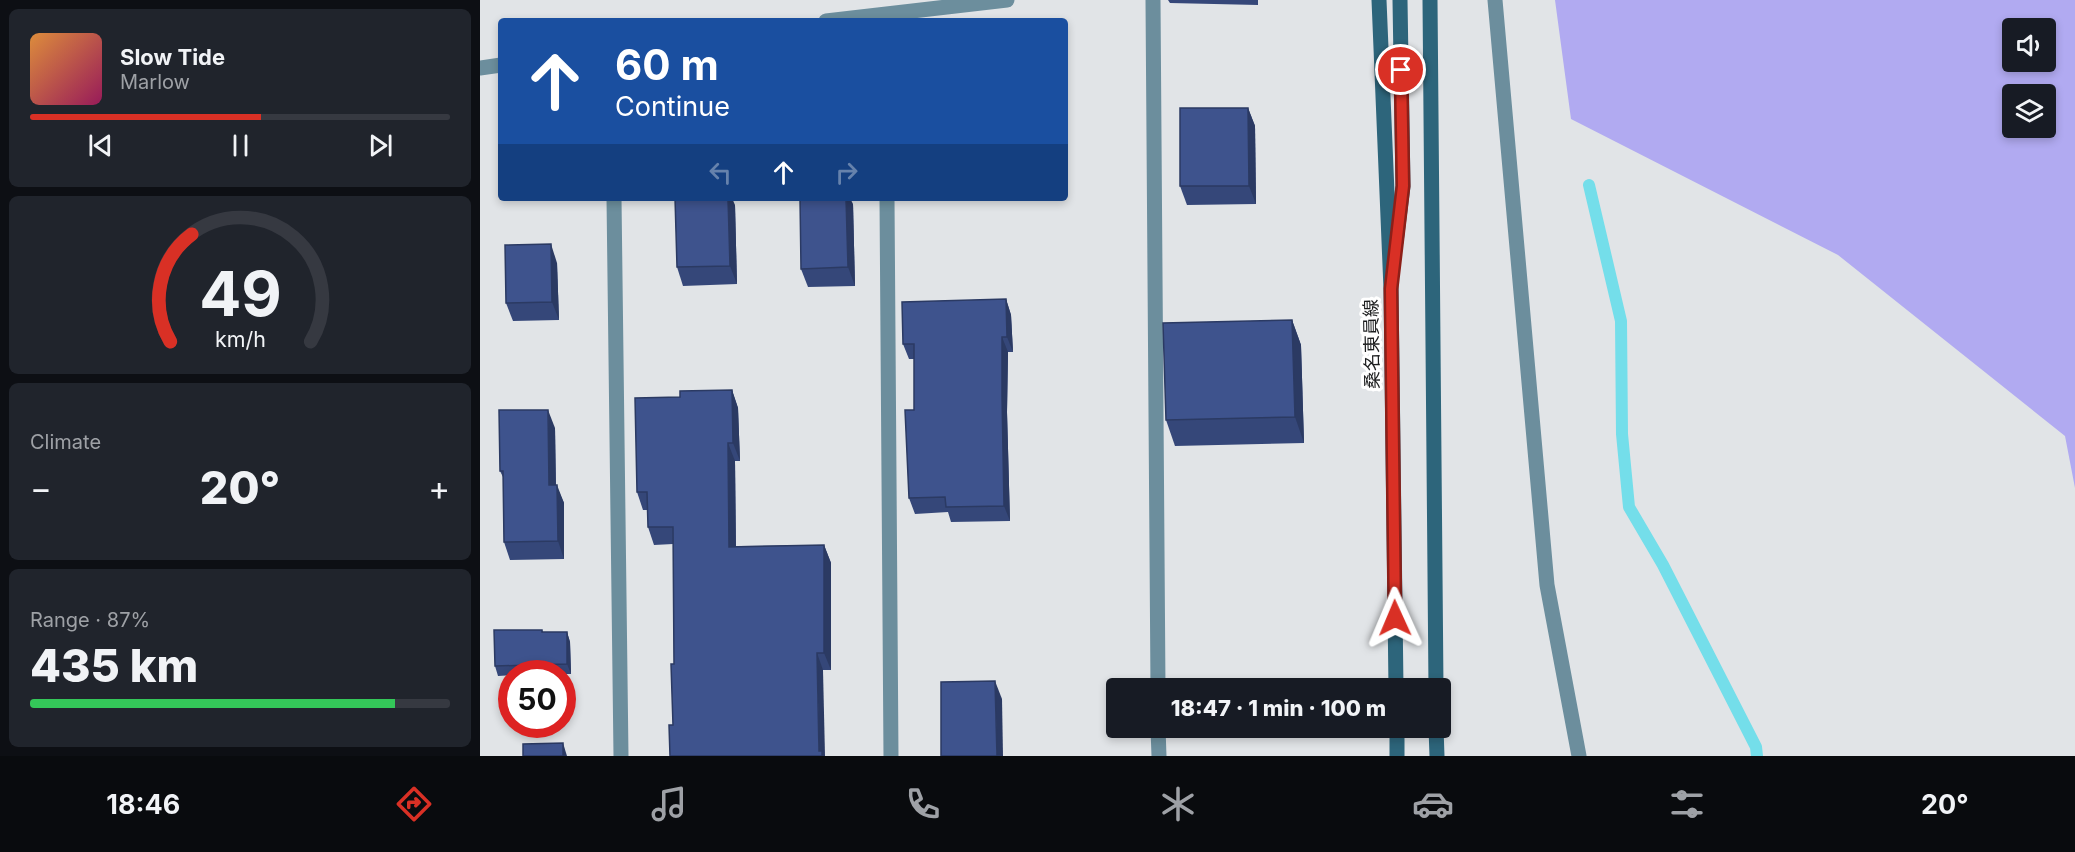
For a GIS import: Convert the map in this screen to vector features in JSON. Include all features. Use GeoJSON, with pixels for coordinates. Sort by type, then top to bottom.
{"type":"FeatureCollection","features":[{"type":"Feature","properties":{"kind":"main road","name":"桑名東員線"},"geometry":{"type":"LineString","coordinates":[[1378,0],[1391,289],[1396,678]]}},
{"type":"Feature","properties":{"kind":"main road"},"geometry":{"type":"LineString","coordinates":[[1391,289],[1403,186],[1400,0]]}},
{"type":"Feature","properties":{"kind":"main road"},"geometry":{"type":"LineString","coordinates":[[1430,0],[1436,678]]}},
{"type":"Feature","properties":{"kind":"main road"},"geometry":{"type":"LineString","coordinates":[[1397,738],[1397,756]]}},
{"type":"Feature","properties":{"kind":"main road"},"geometry":{"type":"LineString","coordinates":[[1436,738],[1437,756]]}},
{"type":"Feature","properties":{"kind":"street"},"geometry":{"type":"LineString","coordinates":[[885,17],[1006,0]]}},
{"type":"Feature","properties":{"kind":"street"},"geometry":{"type":"LineString","coordinates":[[1153,0],[1158,678]]}},
{"type":"Feature","properties":{"kind":"street"},"geometry":{"type":"LineString","coordinates":[[1495,0],[1546,585],[1579,756]]}},
{"type":"Feature","properties":{"kind":"street"},"geometry":{"type":"LineString","coordinates":[[480,68],[498,66]]}},
{"type":"Feature","properties":{"kind":"street"},"geometry":{"type":"LineString","coordinates":[[614,201],[621,756]]}},
{"type":"Feature","properties":{"kind":"street"},"geometry":{"type":"LineString","coordinates":[[887,201],[891,756]]}},
{"type":"Feature","properties":{"kind":"street"},"geometry":{"type":"LineString","coordinates":[[1158,738],[1159,756]]}},
{"type":"Feature","properties":{"kind":"shaded area"},"geometry":{"type":"Polygon","coordinates":[[[1555,0],[2075,0],[2075,488],[2065,436],[1838,255],[1571,119],[1555,0]]]}},
{"type":"Feature","properties":{"kind":"building"},"geometry":{"type":"Polygon","coordinates":[[[1180,108],[1248,108],[1249,186],[1180,186],[1180,108]]]}},
{"type":"Feature","properties":{"kind":"building"},"geometry":{"type":"Polygon","coordinates":[[[675,201],[728,201],[730,266],[677,267],[675,201]]]}},
{"type":"Feature","properties":{"kind":"building"},"geometry":{"type":"Polygon","coordinates":[[[800,201],[846,201],[848,267],[801,269],[800,201]]]}},
{"type":"Feature","properties":{"kind":"building"},"geometry":{"type":"Polygon","coordinates":[[[551,244],[552,302],[506,303],[505,245],[551,244]]]}},
{"type":"Feature","properties":{"kind":"building"},"geometry":{"type":"Polygon","coordinates":[[[1006,299],[1007,337],[1002,337],[1004,506],[946,507],[945,497],[909,498],[905,410],[914,410],[914,344],[903,344],[902,302],[1006,299]]]}},
{"type":"Feature","properties":{"kind":"building"},"geometry":{"type":"Polygon","coordinates":[[[1292,320],[1295,417],[1166,420],[1163,323],[1292,320]]]}},
{"type":"Feature","properties":{"kind":"building"},"geometry":{"type":"Polygon","coordinates":[[[732,390],[733,443],[728,443],[729,547],[824,545],[824,653],[817,653],[819,751],[822,751],[822,756],[670,756],[669,725],[673,725],[671,664],[674,664],[673,527],[648,527],[647,492],[637,492],[635,398],[680,397],[680,391],[732,390]]]}},
{"type":"Feature","properties":{"kind":"building"},"geometry":{"type":"Polygon","coordinates":[[[499,410],[548,410],[549,485],[557,485],[558,541],[504,542],[499,410]]]}},
{"type":"Feature","properties":{"kind":"building"},"geometry":{"type":"Polygon","coordinates":[[[494,630],[567,632],[567,660],[498,660],[498,666],[495,666],[494,630]]]}},
{"type":"Feature","properties":{"kind":"building"},"geometry":{"type":"Polygon","coordinates":[[[995,681],[997,756],[941,756],[941,682],[995,681]]]}},
{"type":"Feature","properties":{"kind":"building"},"geometry":{"type":"Polygon","coordinates":[[[563,743],[563,756],[523,756],[523,744],[563,743]]]}},
{"type":"Feature","properties":{"kind":"waterway"},"geometry":{"type":"LineString","coordinates":[[1589,185],[1621,321],[1622,434],[1629,507],[1663,565],[1756,747],[1757,756]]}},
{"type":"Feature","properties":{"kind":"route"},"geometry":{"type":"LineString","coordinates":[[1395,618],[1391,289],[1403,186],[1401,70]]}}]}
